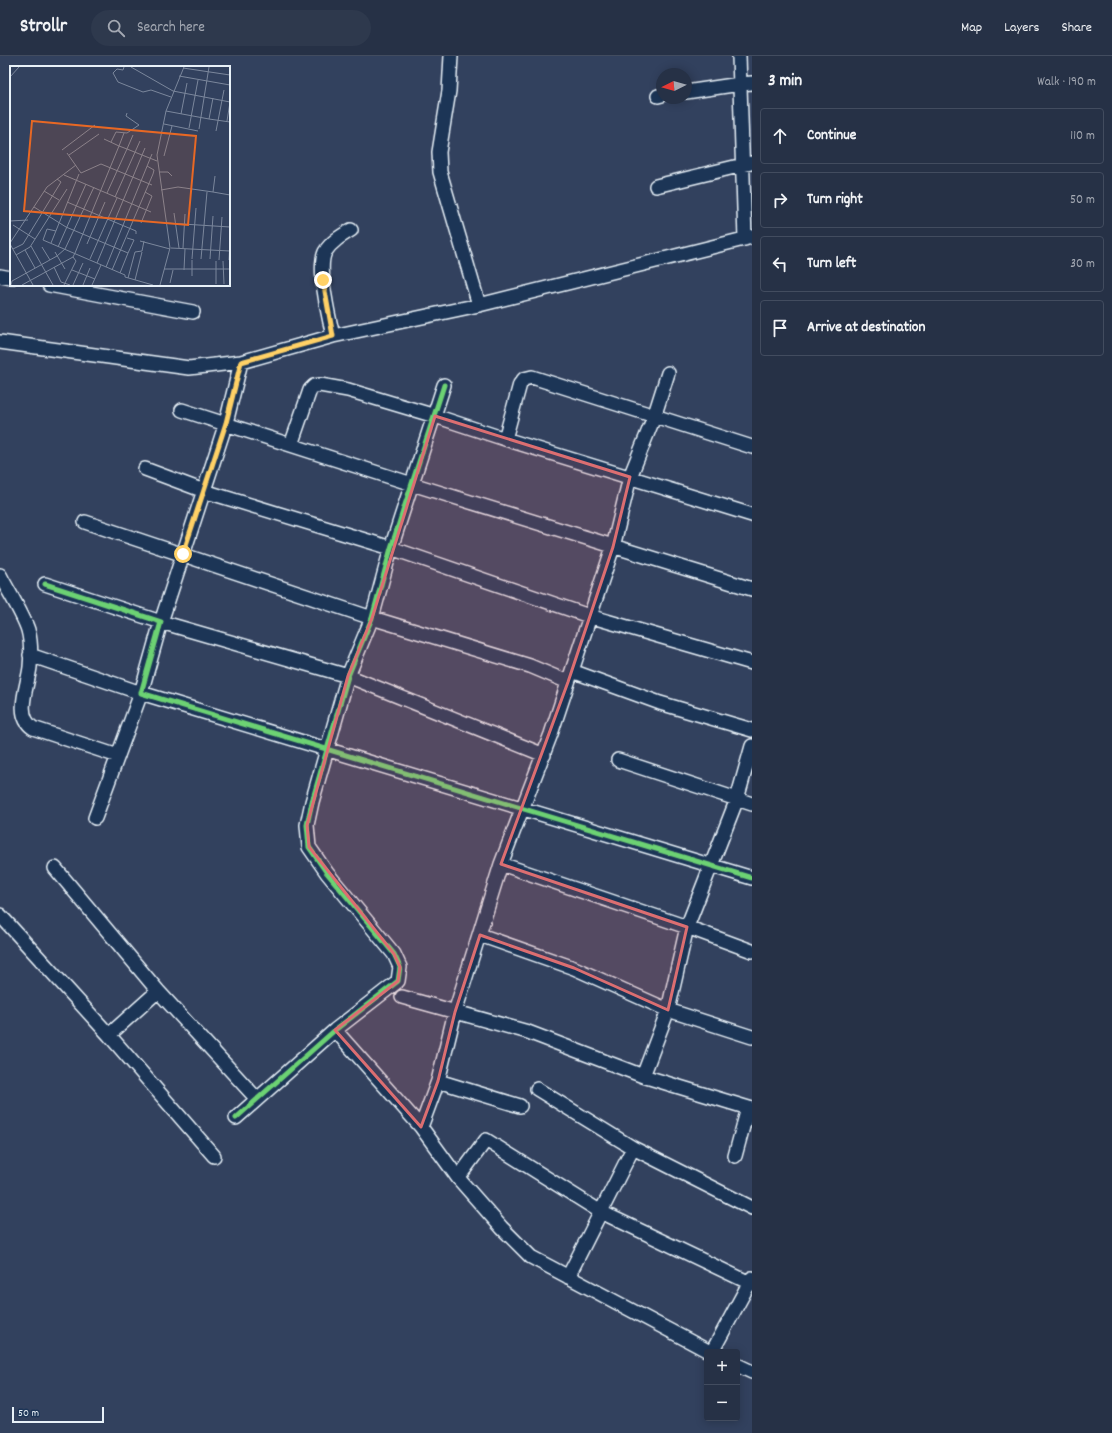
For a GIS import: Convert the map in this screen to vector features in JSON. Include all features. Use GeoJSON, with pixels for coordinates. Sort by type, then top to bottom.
{"type":"FeatureCollection","features":[{"type":"Feature","properties":{"kind":"street"},"geometry":{"type":"LineString","coordinates":[[450,56],[449,91],[439,152],[440,172],[479,305]]}},
{"type":"Feature","properties":{"kind":"street"},"geometry":{"type":"LineString","coordinates":[[0,342],[189,368],[241,362],[333,336],[479,305],[749,238],[746,84],[739,56]]}},
{"type":"Feature","properties":{"kind":"street"},"geometry":{"type":"LineString","coordinates":[[692,91],[746,84]]}},
{"type":"Feature","properties":{"kind":"street"},"geometry":{"type":"LineString","coordinates":[[656,186],[748,164]]}},
{"type":"Feature","properties":{"kind":"street"},"geometry":{"type":"LineString","coordinates":[[333,336],[323,280],[322,262],[325,252],[337,238],[351,230]]}},
{"type":"Feature","properties":{"kind":"street"},"geometry":{"type":"LineString","coordinates":[[0,276],[10,278]]}},
{"type":"Feature","properties":{"kind":"street"},"geometry":{"type":"LineString","coordinates":[[54,286],[193,312]]}},
{"type":"Feature","properties":{"kind":"street"},"geometry":{"type":"LineString","coordinates":[[95,818],[141,693],[183,554],[226,423],[241,362]]}},
{"type":"Feature","properties":{"kind":"street"},"geometry":{"type":"LineString","coordinates":[[420,1127],[438,1081],[455,1012],[501,864],[524,809],[544,755],[613,547],[630,477],[654,417],[668,374]]}},
{"type":"Feature","properties":{"kind":"street"},"geometry":{"type":"LineString","coordinates":[[505,440],[520,384],[528,377],[542,379],[654,417],[752,447]]}},
{"type":"Feature","properties":{"kind":"street"},"geometry":{"type":"LineString","coordinates":[[291,445],[310,390],[314,386],[320,385],[348,390],[435,416],[505,440],[752,515]]}},
{"type":"Feature","properties":{"kind":"street"},"geometry":{"type":"LineString","coordinates":[[236,1118],[335,1030],[398,981],[400,966],[394,954],[327,873],[309,847],[307,825],[312,802],[348,676],[372,618],[392,548],[444,385]]}},
{"type":"Feature","properties":{"kind":"street"},"geometry":{"type":"LineString","coordinates":[[182,410],[412,484],[752,589]]}},
{"type":"Feature","properties":{"kind":"street"},"geometry":{"type":"LineString","coordinates":[[145,469],[204,491],[392,548],[589,616],[752,663]]}},
{"type":"Feature","properties":{"kind":"street"},"geometry":{"type":"LineString","coordinates":[[85,522],[372,618],[530,666],[570,676],[752,730]]}},
{"type":"Feature","properties":{"kind":"street"},"geometry":{"type":"LineString","coordinates":[[0,575],[28,630],[30,655],[23,709],[28,724],[33,728],[118,756]]}},
{"type":"Feature","properties":{"kind":"street"},"geometry":{"type":"LineString","coordinates":[[45,584],[162,622],[348,676],[544,755]]}},
{"type":"Feature","properties":{"kind":"street"},"geometry":{"type":"LineString","coordinates":[[30,655],[141,693],[752,878]]}},
{"type":"Feature","properties":{"kind":"street"},"geometry":{"type":"LineString","coordinates":[[642,1076],[668,1010],[688,927],[710,865],[737,799],[752,746]]}},
{"type":"Feature","properties":{"kind":"street"},"geometry":{"type":"LineString","coordinates":[[618,760],[752,804]]}},
{"type":"Feature","properties":{"kind":"street"},"geometry":{"type":"LineString","coordinates":[[501,864],[688,927],[752,951]]}},
{"type":"Feature","properties":{"kind":"street"},"geometry":{"type":"LineString","coordinates":[[55,868],[158,991],[257,1099]]}},
{"type":"Feature","properties":{"kind":"street"},"geometry":{"type":"LineString","coordinates":[[0,916],[110,1035],[214,1156]]}},
{"type":"Feature","properties":{"kind":"street"},"geometry":{"type":"LineString","coordinates":[[480,934],[574,968],[668,1010],[752,1037]]}},
{"type":"Feature","properties":{"kind":"street"},"geometry":{"type":"LineString","coordinates":[[110,1035],[158,991]]}},
{"type":"Feature","properties":{"kind":"street"},"geometry":{"type":"LineString","coordinates":[[402,997],[528,1032],[642,1076],[750,1109],[735,1156]]}},
{"type":"Feature","properties":{"kind":"street"},"geometry":{"type":"LineString","coordinates":[[335,1030],[420,1127],[458,1178],[502,1228],[531,1257],[705,1349]]}},
{"type":"Feature","properties":{"kind":"street"},"geometry":{"type":"LineString","coordinates":[[438,1081],[520,1106]]}},
{"type":"Feature","properties":{"kind":"street"},"geometry":{"type":"LineString","coordinates":[[537,1089],[633,1148],[752,1208]]}},
{"type":"Feature","properties":{"kind":"street"},"geometry":{"type":"LineString","coordinates":[[458,1178],[486,1140],[601,1212],[751,1281],[713,1349]]}},
{"type":"Feature","properties":{"kind":"street"},"geometry":{"type":"LineString","coordinates":[[568,1277],[633,1148]]}},
{"type":"Feature","properties":{"kind":"street"},"geometry":{"type":"LineString","coordinates":[[740,1366],[752,1372]]}},
{"type":"Feature","properties":{"kind":"highlighted area"},"geometry":{"type":"Polygon","coordinates":[[[435,416],[630,477],[613,547],[568,682],[501,864],[687,927],[668,1010],[574,968],[480,935],[455,1012],[438,1081],[421,1127],[335,1030],[398,981],[400,967],[394,954],[309,847],[307,825],[348,676],[372,618],[435,416]]]}},
{"type":"Feature","properties":{"kind":"cycle path"},"geometry":{"type":"LineString","coordinates":[[236,1118],[335,1030],[398,981],[400,967],[394,954],[327,873],[309,847],[307,825],[312,802],[348,676],[372,618],[391,548],[444,385]]}},
{"type":"Feature","properties":{"kind":"cycle path"},"geometry":{"type":"LineString","coordinates":[[45,584],[161,622],[141,693],[752,878]]}},
{"type":"Feature","properties":{"kind":"route"},"geometry":{"type":"LineString","coordinates":[[183,554],[226,423],[241,362],[333,336],[323,280]]}}]}
